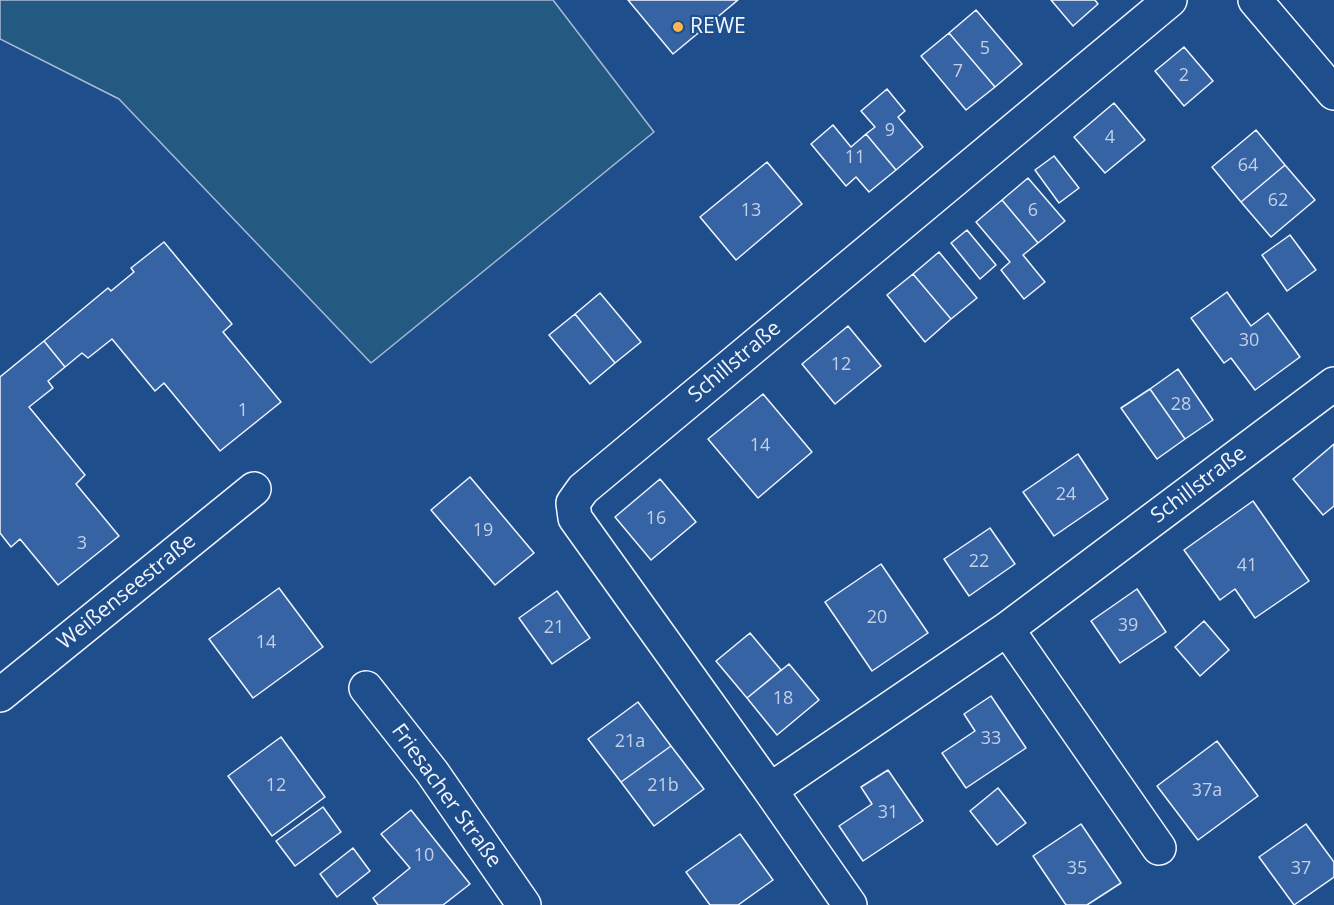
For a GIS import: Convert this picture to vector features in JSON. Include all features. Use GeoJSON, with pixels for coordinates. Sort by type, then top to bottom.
{"type":"FeatureCollection","features":[{"type":"Feature","properties":{"kind":"street","name":"Schillstraße"},"geometry":{"type":"LineString","coordinates":[[850,905],[575,518],[573,503],[583,489],[1170,0]]}},
{"type":"Feature","properties":{"kind":"street"},"geometry":{"type":"LineString","coordinates":[[1255,0],[1334,93]]}},
{"type":"Feature","properties":{"kind":"street","name":"Schillstraße"},"geometry":{"type":"LineString","coordinates":[[770,790],[1007,629],[1334,384]]}},
{"type":"Feature","properties":{"kind":"street","name":"Weißenseestraße"},"geometry":{"type":"LineString","coordinates":[[0,694],[254,489]]}},
{"type":"Feature","properties":{"kind":"street"},"geometry":{"type":"LineString","coordinates":[[1007,629],[1159,848]]}},
{"type":"Feature","properties":{"kind":"street","name":"Friesacher Straße"},"geometry":{"type":"LineString","coordinates":[[366,688],[432,772],[524,905]]}},
{"type":"Feature","properties":{"kind":"shaded area"},"geometry":{"type":"Polygon","coordinates":[[[0,0],[553,0],[654,132],[371,363],[119,99],[0,39],[0,0]]]}},
{"type":"Feature","properties":{"kind":"building","name":"REWE"},"geometry":{"type":"Polygon","coordinates":[[[628,0],[738,0],[673,54],[628,0]]]}},
{"type":"Feature","properties":{"kind":"building"},"geometry":{"type":"Polygon","coordinates":[[[1051,0],[1095,0],[1098,4],[1073,26],[1051,0]]]}},
{"type":"Feature","properties":{"kind":"building"},"geometry":{"type":"Polygon","coordinates":[[[976,10],[1022,64],[995,87],[949,33],[976,10]]]}},
{"type":"Feature","properties":{"kind":"building"},"geometry":{"type":"Polygon","coordinates":[[[949,33],[995,87],[966,110],[921,56],[949,33]]]}},
{"type":"Feature","properties":{"kind":"building"},"geometry":{"type":"Polygon","coordinates":[[[1184,47],[1213,81],[1184,106],[1155,71],[1184,47]]]}},
{"type":"Feature","properties":{"kind":"building"},"geometry":{"type":"Polygon","coordinates":[[[887,89],[905,111],[898,117],[923,147],[896,170],[866,134],[875,127],[861,111],[887,89]]]}},
{"type":"Feature","properties":{"kind":"building"},"geometry":{"type":"Polygon","coordinates":[[[1114,103],[1145,140],[1105,173],[1074,137],[1114,103]]]}},
{"type":"Feature","properties":{"kind":"building"},"geometry":{"type":"Polygon","coordinates":[[[833,125],[851,147],[866,134],[896,170],[869,192],[856,177],[846,186],[811,144],[833,125]]]}},
{"type":"Feature","properties":{"kind":"building"},"geometry":{"type":"Polygon","coordinates":[[[1256,130],[1285,165],[1241,202],[1212,167],[1256,130]]]}},
{"type":"Feature","properties":{"kind":"building"},"geometry":{"type":"Polygon","coordinates":[[[1054,156],[1079,188],[1059,203],[1035,170],[1054,156]]]}},
{"type":"Feature","properties":{"kind":"building"},"geometry":{"type":"Polygon","coordinates":[[[767,162],[802,204],[736,260],[700,217],[767,162]]]}},
{"type":"Feature","properties":{"kind":"building"},"geometry":{"type":"Polygon","coordinates":[[[1285,165],[1315,200],[1271,237],[1241,202],[1285,165]]]}},
{"type":"Feature","properties":{"kind":"building"},"geometry":{"type":"Polygon","coordinates":[[[1028,178],[1065,221],[1038,243],[1002,200],[1028,178]]]}},
{"type":"Feature","properties":{"kind":"building"},"geometry":{"type":"Polygon","coordinates":[[[1002,200],[1038,243],[1023,255],[1045,282],[1024,299],[1001,270],[1010,262],[976,222],[1002,200]]]}},
{"type":"Feature","properties":{"kind":"building"},"geometry":{"type":"Polygon","coordinates":[[[967,230],[996,265],[980,279],[951,243],[967,230]]]}},
{"type":"Feature","properties":{"kind":"building"},"geometry":{"type":"Polygon","coordinates":[[[1290,235],[1316,270],[1287,291],[1262,255],[1290,235]]]}},
{"type":"Feature","properties":{"kind":"building"},"geometry":{"type":"Polygon","coordinates":[[[164,242],[232,324],[223,332],[281,402],[220,451],[164,383],[155,391],[112,339],[88,358],[82,353],[65,367],[44,341],[108,288],[111,291],[134,272],[131,268],[164,242]]]}},
{"type":"Feature","properties":{"kind":"building"},"geometry":{"type":"Polygon","coordinates":[[[939,252],[977,298],[951,319],[913,274],[939,252]]]}},
{"type":"Feature","properties":{"kind":"building"},"geometry":{"type":"Polygon","coordinates":[[[913,274],[951,319],[925,342],[887,295],[913,274]]]}},
{"type":"Feature","properties":{"kind":"building"},"geometry":{"type":"Polygon","coordinates":[[[1227,292],[1251,326],[1268,313],[1300,357],[1255,390],[1231,358],[1224,363],[1191,318],[1227,292]]]}},
{"type":"Feature","properties":{"kind":"building"},"geometry":{"type":"Polygon","coordinates":[[[600,293],[641,342],[615,363],[575,314],[600,293]]]}},
{"type":"Feature","properties":{"kind":"building"},"geometry":{"type":"Polygon","coordinates":[[[575,314],[615,363],[590,384],[549,335],[575,314]]]}},
{"type":"Feature","properties":{"kind":"building"},"geometry":{"type":"Polygon","coordinates":[[[848,326],[881,366],[835,404],[802,364],[848,326]]]}},
{"type":"Feature","properties":{"kind":"building"},"geometry":{"type":"Polygon","coordinates":[[[44,341],[65,367],[48,381],[53,388],[29,407],[85,475],[76,484],[119,536],[58,585],[20,539],[11,547],[0,533],[0,377],[44,341]]]}},
{"type":"Feature","properties":{"kind":"building"},"geometry":{"type":"Polygon","coordinates":[[[1178,369],[1213,420],[1185,439],[1150,389],[1178,369]]]}},
{"type":"Feature","properties":{"kind":"building"},"geometry":{"type":"Polygon","coordinates":[[[1150,389],[1185,439],[1157,459],[1121,408],[1150,389]]]}},
{"type":"Feature","properties":{"kind":"building"},"geometry":{"type":"Polygon","coordinates":[[[763,394],[812,452],[758,498],[708,439],[763,394]]]}},
{"type":"Feature","properties":{"kind":"building"},"geometry":{"type":"Polygon","coordinates":[[[1334,444],[1334,506],[1323,515],[1293,479],[1334,444]]]}},
{"type":"Feature","properties":{"kind":"building"},"geometry":{"type":"Polygon","coordinates":[[[1078,454],[1108,499],[1054,536],[1023,492],[1078,454]]]}},
{"type":"Feature","properties":{"kind":"building"},"geometry":{"type":"Polygon","coordinates":[[[470,477],[534,553],[495,585],[431,510],[470,477]]]}},
{"type":"Feature","properties":{"kind":"building"},"geometry":{"type":"Polygon","coordinates":[[[660,479],[696,522],[651,560],[615,517],[660,479]]]}},
{"type":"Feature","properties":{"kind":"building"},"geometry":{"type":"Polygon","coordinates":[[[1253,501],[1309,581],[1255,618],[1235,589],[1220,600],[1184,550],[1253,501]]]}},
{"type":"Feature","properties":{"kind":"building"},"geometry":{"type":"Polygon","coordinates":[[[990,528],[1015,564],[969,596],[944,559],[990,528]]]}},
{"type":"Feature","properties":{"kind":"building"},"geometry":{"type":"Polygon","coordinates":[[[881,564],[928,633],[872,671],[825,602],[881,564]]]}},
{"type":"Feature","properties":{"kind":"building"},"geometry":{"type":"Polygon","coordinates":[[[279,588],[323,647],[253,698],[209,639],[279,588]]]}},
{"type":"Feature","properties":{"kind":"building"},"geometry":{"type":"Polygon","coordinates":[[[1137,589],[1166,632],[1120,663],[1091,621],[1137,589]]]}},
{"type":"Feature","properties":{"kind":"building"},"geometry":{"type":"Polygon","coordinates":[[[557,591],[590,638],[552,664],[519,618],[557,591]]]}},
{"type":"Feature","properties":{"kind":"building"},"geometry":{"type":"Polygon","coordinates":[[[1204,621],[1229,650],[1200,676],[1175,647],[1204,621]]]}},
{"type":"Feature","properties":{"kind":"building"},"geometry":{"type":"Polygon","coordinates":[[[750,633],[781,670],[747,698],[716,661],[750,633]]]}},
{"type":"Feature","properties":{"kind":"building"},"geometry":{"type":"Polygon","coordinates":[[[789,664],[819,700],[777,735],[747,698],[789,664]]]}},
{"type":"Feature","properties":{"kind":"building"},"geometry":{"type":"Polygon","coordinates":[[[991,696],[1026,748],[966,788],[942,753],[975,731],[964,714],[991,696]]]}},
{"type":"Feature","properties":{"kind":"building"},"geometry":{"type":"Polygon","coordinates":[[[638,702],[671,746],[621,782],[588,739],[638,702]]]}},
{"type":"Feature","properties":{"kind":"building"},"geometry":{"type":"Polygon","coordinates":[[[281,737],[325,797],[272,836],[228,776],[281,737]]]}},
{"type":"Feature","properties":{"kind":"building"},"geometry":{"type":"Polygon","coordinates":[[[1217,741],[1258,796],[1198,840],[1157,786],[1217,741]]]}},
{"type":"Feature","properties":{"kind":"building"},"geometry":{"type":"Polygon","coordinates":[[[671,746],[704,789],[654,826],[621,782],[671,746]]]}},
{"type":"Feature","properties":{"kind":"building"},"geometry":{"type":"Polygon","coordinates":[[[888,770],[923,821],[863,861],[839,826],[872,804],[861,787],[888,770]]]}},
{"type":"Feature","properties":{"kind":"building"},"geometry":{"type":"Polygon","coordinates":[[[998,788],[1026,823],[997,845],[970,811],[998,788]]]}},
{"type":"Feature","properties":{"kind":"building"},"geometry":{"type":"Polygon","coordinates":[[[323,807],[341,832],[295,866],[276,841],[323,807]]]}},
{"type":"Feature","properties":{"kind":"building"},"geometry":{"type":"Polygon","coordinates":[[[411,810],[470,884],[443,905],[378,905],[373,898],[410,868],[381,834],[411,810]]]}},
{"type":"Feature","properties":{"kind":"building"},"geometry":{"type":"Polygon","coordinates":[[[1081,824],[1121,883],[1087,905],[1066,905],[1033,856],[1081,824]]]}},
{"type":"Feature","properties":{"kind":"building"},"geometry":{"type":"Polygon","coordinates":[[[1306,824],[1334,862],[1334,877],[1294,905],[1259,857],[1306,824]]]}},
{"type":"Feature","properties":{"kind":"building"},"geometry":{"type":"Polygon","coordinates":[[[740,834],[773,880],[738,905],[710,905],[686,872],[740,834]]]}},
{"type":"Feature","properties":{"kind":"building"},"geometry":{"type":"Polygon","coordinates":[[[353,848],[370,871],[337,897],[320,874],[353,848]]]}},
{"type":"Feature","properties":{"kind":"place","name":"REWE"},"geometry":{"type":"Point","coordinates":[678,27]}}]}
